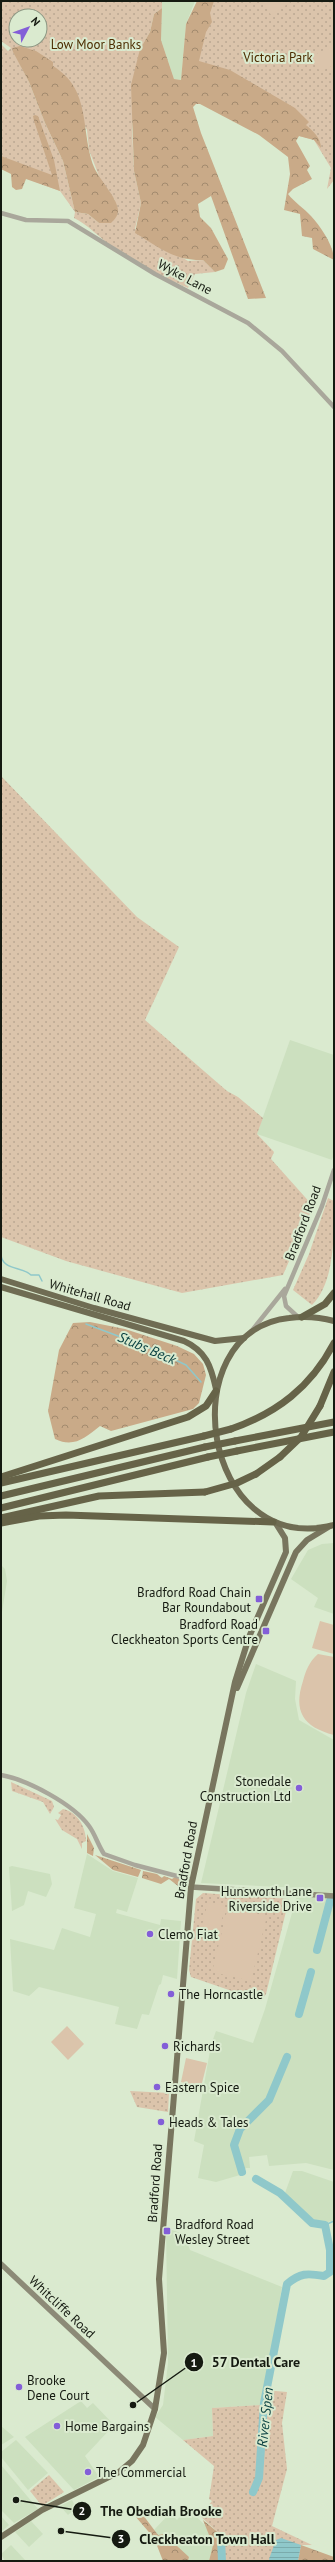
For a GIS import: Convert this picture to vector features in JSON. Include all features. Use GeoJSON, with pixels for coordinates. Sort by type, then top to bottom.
{"type":"FeatureCollection","features":[{"type":"Feature","properties":{"kind":"highway","name":"Whitehall Road"},"geometry":{"type":"LineString","coordinates":[[1,1279],[215,1341],[246,1337]]}},
{"type":"Feature","properties":{"kind":"highway"},"geometry":{"type":"LineString","coordinates":[[1,1287],[184,1341],[199,1349],[205,1356],[212,1370],[216,1390],[216,1423],[227,1474],[237,1494],[248,1505],[274,1522]]}},
{"type":"Feature","properties":{"kind":"highway"},"geometry":{"type":"LineString","coordinates":[[300,1317],[325,1304],[334,1293]]}},
{"type":"Feature","properties":{"kind":"highway"},"geometry":{"type":"LineString","coordinates":[[1,1476],[188,1417],[206,1406],[216,1390],[228,1359],[246,1337],[271,1321],[300,1317],[334,1321]]}},
{"type":"Feature","properties":{"kind":"highway"},"geometry":{"type":"LineString","coordinates":[[1,1483],[231,1429],[266,1414],[294,1396],[315,1373],[334,1342]]}},
{"type":"Feature","properties":{"kind":"highway"},"geometry":{"type":"LineString","coordinates":[[1,1518],[99,1496],[205,1492],[237,1483],[256,1474],[280,1457],[301,1437],[320,1406],[334,1372]]}},
{"type":"Feature","properties":{"kind":"highway"},"geometry":{"type":"LineString","coordinates":[[1,1496],[206,1447],[334,1422]]}},
{"type":"Feature","properties":{"kind":"highway"},"geometry":{"type":"LineString","coordinates":[[1,1508],[208,1457],[334,1432]]}},
{"type":"Feature","properties":{"kind":"highway"},"geometry":{"type":"LineString","coordinates":[[1,1523],[39,1516],[66,1515],[274,1522],[297,1528],[332,1526]]}},
{"type":"Feature","properties":{"kind":"main road","name":"Bradford Road"},"geometry":{"type":"LineString","coordinates":[[1,2537],[42,2510],[119,2472],[132,2461],[143,2445],[155,2409],[164,2353],[160,2279],[191,1887],[229,1706],[249,1637],[286,1552],[284,1538],[274,1522]]}},
{"type":"Feature","properties":{"kind":"main road","name":"Bradford Road"},"geometry":{"type":"LineString","coordinates":[[229,1706],[292,1558],[307,1540],[332,1526]]}},
{"type":"Feature","properties":{"kind":"main road"},"geometry":{"type":"LineString","coordinates":[[191,1887],[334,1896]]}},
{"type":"Feature","properties":{"kind":"main road","name":"Whitcliffe Road"},"geometry":{"type":"LineString","coordinates":[[1,2264],[155,2409]]}},
{"type":"Feature","properties":{"kind":"street","name":"Wyke Lane"},"geometry":{"type":"LineString","coordinates":[[1,214],[26,220],[68,221],[155,274],[248,323],[286,355],[334,407]]}},
{"type":"Feature","properties":{"kind":"street","name":"Bradford Road"},"geometry":{"type":"LineString","coordinates":[[300,1317],[288,1309],[284,1302],[284,1296],[322,1206],[334,1170]]}},
{"type":"Feature","properties":{"kind":"street","name":"Bradford Road"},"geometry":{"type":"LineString","coordinates":[[246,1337],[290,1283]]}},
{"type":"Feature","properties":{"kind":"street"},"geometry":{"type":"LineString","coordinates":[[1,1775],[48,1794],[75,1810],[90,1827],[104,1854],[135,1865],[192,1880]]}},
{"type":"Feature","properties":{"kind":"shaded area"},"geometry":{"type":"Polygon","coordinates":[[[162,1],[195,1],[186,24],[181,80],[174,79],[161,40],[162,1]]]}},
{"type":"Feature","properties":{"kind":"shaded area"},"geometry":{"type":"Polygon","coordinates":[[[290,1040],[334,1055],[334,1154],[332,1160],[257,1134],[290,1040]]]}},
{"type":"Feature","properties":{"kind":"shaded area"},"geometry":{"type":"Polygon","coordinates":[[[334,1543],[334,1614],[314,1607],[318,1598],[291,1579],[308,1550],[322,1544],[334,1543]]]}},
{"type":"Feature","properties":{"kind":"shaded area"},"geometry":{"type":"Polygon","coordinates":[[[1,1565],[5,1569],[7,1581],[1,1618],[1,1565]]]}},
{"type":"Feature","properties":{"kind":"shaded area"},"geometry":{"type":"Polygon","coordinates":[[[256,1664],[296,1681],[295,1699],[299,1720],[334,1740],[334,2170],[306,2163],[269,2166],[267,2155],[249,2157],[250,2168],[246,2168],[240,2175],[216,2182],[198,2178],[204,2145],[194,2141],[211,2045],[216,2031],[253,2043],[265,2009],[299,1888],[201,1883],[246,1693],[256,1664]]]}},
{"type":"Feature","properties":{"kind":"shaded area"},"geometry":{"type":"Polygon","coordinates":[[[87,1854],[113,1871],[138,1878],[127,1912],[117,1909],[116,1913],[160,1925],[161,1919],[181,1921],[177,1979],[163,1975],[149,2015],[142,2014],[137,2029],[115,2024],[119,2007],[39,1987],[29,1996],[13,1991],[10,1939],[54,1950],[62,1928],[90,1937],[96,1914],[74,1908],[87,1854]]]}},
{"type":"Feature","properties":{"kind":"shaded area"},"geometry":{"type":"Polygon","coordinates":[[[12,1866],[50,1874],[52,1884],[46,1897],[28,1891],[24,1905],[12,1911],[9,1867],[12,1866]]]}},
{"type":"Feature","properties":{"kind":"shaded area"},"geometry":{"type":"Polygon","coordinates":[[[293,2171],[302,2171],[334,2182],[334,2220],[325,2223],[313,2219],[285,2193],[293,2171]]]}},
{"type":"Feature","properties":{"kind":"shaded area"},"geometry":{"type":"Polygon","coordinates":[[[166,2228],[184,2234],[190,2250],[282,2287],[262,2405],[212,2408],[213,2436],[183,2440],[155,2417],[163,2405],[168,2363],[166,2228]]]}},
{"type":"Feature","properties":{"kind":"shaded area"},"geometry":{"type":"Polygon","coordinates":[[[81,2401],[87,2408],[93,2403],[114,2425],[85,2456],[99,2477],[74,2490],[25,2437],[81,2401]]]}},
{"type":"Feature","properties":{"kind":"shaded area"},"geometry":{"type":"Polygon","coordinates":[[[1,2426],[14,2437],[1,2445],[1,2426]]]}},
{"type":"Feature","properties":{"kind":"shaded area"},"geometry":{"type":"Polygon","coordinates":[[[16,2440],[48,2473],[28,2490],[1,2457],[1,2452],[16,2440]]]}},
{"type":"Feature","properties":{"kind":"shaded area"},"geometry":{"type":"Polygon","coordinates":[[[1,2465],[38,2509],[14,2523],[1,2510],[1,2465]]]}},
{"type":"Feature","properties":{"kind":"shaded area"},"geometry":{"type":"Polygon","coordinates":[[[72,2500],[76,2508],[68,2515],[60,2506],[72,2500]]]}},
{"type":"Feature","properties":{"kind":"shaded area"},"geometry":{"type":"Polygon","coordinates":[[[187,2508],[206,2526],[213,2545],[209,2561],[188,2561],[189,2557],[158,2536],[154,2530],[170,2513],[177,2520],[187,2508]]]}},
{"type":"Feature","properties":{"kind":"shaded area"},"geometry":{"type":"Polygon","coordinates":[[[1,2516],[9,2525],[1,2532],[1,2516]]]}},
{"type":"Feature","properties":{"kind":"shaded area"},"geometry":{"type":"Polygon","coordinates":[[[31,2521],[43,2534],[29,2547],[15,2532],[31,2521]]]}},
{"type":"Feature","properties":{"kind":"shaded area"},"geometry":{"type":"Polygon","coordinates":[[[11,2545],[26,2561],[5,2561],[1,2554],[11,2545]]]}},
{"type":"Feature","properties":{"kind":"green space","name":"Low Moor Banks"},"geometry":{"type":"Polygon","coordinates":[[[1,1],[162,1],[162,8],[154,14],[150,32],[140,49],[132,129],[134,171],[141,203],[135,229],[188,261],[203,260],[215,272],[195,274],[188,288],[169,279],[114,248],[79,220],[74,218],[75,212],[60,191],[1,169],[1,44],[8,51],[11,48],[48,48],[48,8],[8,8],[8,46],[1,41],[1,1]],[[12,49],[29,82],[45,123],[63,161],[75,212],[88,214],[99,223],[107,221],[115,200],[102,184],[89,150],[87,130],[52,66],[12,49]]]}},
{"type":"Feature","properties":{"kind":"green space"},"geometry":{"type":"Polygon","coordinates":[[[197,1],[214,1],[210,13],[212,22],[206,32],[199,61],[230,70],[295,108],[309,122],[306,125],[316,135],[321,144],[321,148],[314,140],[299,136],[296,141],[310,166],[307,170],[312,179],[293,189],[288,194],[311,216],[323,231],[332,249],[334,260],[313,249],[312,238],[302,236],[300,214],[284,210],[290,174],[288,157],[259,135],[200,104],[196,104],[193,107],[201,133],[266,298],[248,299],[211,196],[198,204],[200,217],[211,228],[228,259],[224,269],[215,272],[203,260],[193,260],[175,256],[135,233],[141,203],[134,171],[131,85],[140,49],[150,32],[154,14],[162,8],[161,40],[174,79],[181,80],[186,24],[197,1]]]}},
{"type":"Feature","properties":{"kind":"green space","name":"Victoria Park"},"geometry":{"type":"Polygon","coordinates":[[[199,1],[334,1],[334,180],[327,189],[331,168],[314,140],[299,136],[184,64],[183,56],[199,1]]]}},
{"type":"Feature","properties":{"kind":"green space"},"geometry":{"type":"Polygon","coordinates":[[[262,1],[292,1],[271,15],[262,1]]]}},
{"type":"Feature","properties":{"kind":"green space"},"geometry":{"type":"Polygon","coordinates":[[[330,47],[334,54],[334,65],[320,72],[312,56],[330,47]]]}},
{"type":"Feature","properties":{"kind":"green space"},"geometry":{"type":"Polygon","coordinates":[[[12,48],[26,48],[36,51],[53,62],[53,66],[65,76],[74,87],[83,112],[94,167],[112,194],[117,205],[117,214],[111,223],[99,223],[88,214],[75,212],[63,161],[45,123],[29,82],[12,48]]]}},
{"type":"Feature","properties":{"kind":"green space"},"geometry":{"type":"Polygon","coordinates":[[[33,116],[38,116],[54,160],[60,191],[26,179],[22,189],[16,190],[12,187],[11,174],[1,169],[1,156],[52,175],[34,121],[33,116]]]}},
{"type":"Feature","properties":{"kind":"green space"},"geometry":{"type":"Polygon","coordinates":[[[1,776],[137,917],[179,947],[145,1020],[227,1091],[238,1097],[263,1118],[257,1134],[274,1152],[271,1159],[313,1206],[283,1275],[182,1293],[66,1261],[1,1237],[1,776]]]}},
{"type":"Feature","properties":{"kind":"green space"},"geometry":{"type":"Polygon","coordinates":[[[328,1198],[334,1201],[332,1258],[325,1284],[320,1295],[312,1305],[293,1290],[309,1254],[328,1198]]]}},
{"type":"Feature","properties":{"kind":"green space"},"geometry":{"type":"Polygon","coordinates":[[[90,1322],[125,1329],[177,1346],[194,1354],[203,1364],[206,1375],[199,1403],[193,1409],[111,1431],[100,1426],[84,1438],[74,1442],[62,1442],[55,1439],[48,1411],[59,1350],[73,1323],[90,1322]]]}},
{"type":"Feature","properties":{"kind":"green space"},"geometry":{"type":"Polygon","coordinates":[[[320,1621],[334,1625],[334,1654],[312,1648],[320,1621]]]}},
{"type":"Feature","properties":{"kind":"green space"},"geometry":{"type":"Polygon","coordinates":[[[318,1654],[334,1657],[334,1735],[323,1732],[308,1722],[300,1709],[300,1692],[304,1677],[310,1663],[318,1654]]]}},
{"type":"Feature","properties":{"kind":"green space"},"geometry":{"type":"Polygon","coordinates":[[[11,1782],[52,1801],[54,1807],[50,1814],[43,1802],[12,1791],[11,1782]]]}},
{"type":"Feature","properties":{"kind":"green space"},"geometry":{"type":"Polygon","coordinates":[[[63,1809],[73,1813],[83,1826],[86,1841],[82,1843],[82,1849],[77,1839],[62,1830],[55,1819],[58,1820],[61,1815],[58,1813],[63,1809]]]}},
{"type":"Feature","properties":{"kind":"green space"},"geometry":{"type":"Polygon","coordinates":[[[87,1834],[94,1848],[93,1856],[87,1853],[87,1834]]]}},
{"type":"Feature","properties":{"kind":"green space"},"geometry":{"type":"Polygon","coordinates":[[[95,1855],[141,1870],[138,1877],[113,1870],[95,1855]]]}},
{"type":"Feature","properties":{"kind":"green space"},"geometry":{"type":"Polygon","coordinates":[[[143,1871],[157,1874],[162,1878],[164,1876],[172,1879],[175,1877],[182,1880],[178,1886],[169,1879],[161,1884],[142,1878],[143,1871]]]}},
{"type":"Feature","properties":{"kind":"green space"},"geometry":{"type":"Polygon","coordinates":[[[203,1893],[289,1899],[266,1994],[261,2001],[191,1977],[189,1970],[196,1899],[203,1893]]]}},
{"type":"Feature","properties":{"kind":"green space"},"geometry":{"type":"Polygon","coordinates":[[[208,1902],[225,1906],[219,1933],[201,1929],[208,1902]]]}},
{"type":"Feature","properties":{"kind":"green space"},"geometry":{"type":"Polygon","coordinates":[[[228,1907],[267,1916],[251,1981],[212,1972],[228,1907]]]}},
{"type":"Feature","properties":{"kind":"green space"},"geometry":{"type":"Polygon","coordinates":[[[67,2026],[84,2044],[68,2060],[51,2042],[67,2026]]]}},
{"type":"Feature","properties":{"kind":"green space"},"geometry":{"type":"Polygon","coordinates":[[[186,2058],[207,2063],[201,2087],[181,2082],[186,2058]]]}},
{"type":"Feature","properties":{"kind":"green space"},"geometry":{"type":"Polygon","coordinates":[[[130,2091],[169,2093],[168,2112],[137,2107],[130,2091]]]}},
{"type":"Feature","properties":{"kind":"green space"},"geometry":{"type":"Polygon","coordinates":[[[264,2390],[287,2392],[282,2423],[287,2469],[272,2526],[312,2545],[301,2545],[298,2561],[219,2561],[220,2534],[200,2516],[212,2501],[209,2499],[214,2466],[183,2440],[213,2436],[212,2408],[261,2405],[264,2390]]]}},
{"type":"Feature","properties":{"kind":"green space"},"geometry":{"type":"Polygon","coordinates":[[[49,2475],[64,2492],[42,2506],[30,2491],[49,2475]]]}},
{"type":"Feature","properties":{"kind":"green space"},"geometry":{"type":"Polygon","coordinates":[[[140,2511],[158,2535],[164,2534],[189,2557],[188,2561],[163,2561],[154,2538],[135,2516],[140,2511]]]}},
{"type":"Feature","properties":{"kind":"green space"},"geometry":{"type":"Polygon","coordinates":[[[203,2520],[220,2534],[219,2561],[209,2561],[213,2545],[203,2520]]]}},
{"type":"Feature","properties":{"kind":"green space"},"geometry":{"type":"Polygon","coordinates":[[[301,2545],[334,2557],[334,2561],[298,2561],[301,2545]]]}},
{"type":"Feature","properties":{"kind":"water"},"geometry":{"type":"Polygon","coordinates":[[[281,2538],[301,2545],[298,2561],[270,2561],[269,2559],[276,2540],[281,2538]]]}},
{"type":"Feature","properties":{"kind":"waterway","name":"Stubs Beck"},"geometry":{"type":"LineString","coordinates":[[1,1255],[5,1264],[23,1270],[31,1275],[39,1275],[42,1281]]}},
{"type":"Feature","properties":{"kind":"waterway","name":"Stubs Beck"},"geometry":{"type":"LineString","coordinates":[[86,1324],[150,1348],[186,1365],[201,1382]]}},
{"type":"Feature","properties":{"kind":"waterway","name":"River Spen"},"geometry":{"type":"LineString","coordinates":[[317,1950],[330,1901]]}},
{"type":"Feature","properties":{"kind":"waterway","name":"River Spen"},"geometry":{"type":"LineString","coordinates":[[299,2014],[311,1972]]}},
{"type":"Feature","properties":{"kind":"waterway","name":"River Spen"},"geometry":{"type":"LineString","coordinates":[[242,2172],[234,2145],[240,2129],[269,2100],[287,2057]]}},
{"type":"Feature","properties":{"kind":"waterway","name":"River Spen"},"geometry":{"type":"LineString","coordinates":[[253,2492],[259,2478],[264,2403],[287,2284],[300,2276],[308,2274],[324,2276],[330,2272],[330,2250],[325,2225],[312,2223],[280,2193],[256,2179]]}},
{"type":"Feature","properties":{"kind":"waterway"},"geometry":{"type":"LineString","coordinates":[[325,2225],[334,2221]]}},
{"type":"Feature","properties":{"kind":"waterway","name":"River Spen"},"geometry":{"type":"LineString","coordinates":[[221,2539],[222,2561]]}},
{"type":"Feature","properties":{"kind":"place","name":"Bradford Road Chain Bar Roundabout"},"geometry":{"type":"Point","coordinates":[259,1599]}},
{"type":"Feature","properties":{"kind":"place","name":"Bradford Road Cleckheaton Sports Centre"},"geometry":{"type":"Point","coordinates":[266,1631]}},
{"type":"Feature","properties":{"kind":"place","name":"Stonedale Construction Ltd"},"geometry":{"type":"Point","coordinates":[299,1788]}},
{"type":"Feature","properties":{"kind":"place","name":"Hunsworth Lane Riverside Drive"},"geometry":{"type":"Point","coordinates":[320,1898]}},
{"type":"Feature","properties":{"kind":"place","name":"Clemo Fiat"},"geometry":{"type":"Point","coordinates":[150,1934]}},
{"type":"Feature","properties":{"kind":"place","name":"The Horncastle"},"geometry":{"type":"Point","coordinates":[171,1994]}},
{"type":"Feature","properties":{"kind":"place","name":"Richards"},"geometry":{"type":"Point","coordinates":[165,2046]}},
{"type":"Feature","properties":{"kind":"place","name":"Eastern Spice"},"geometry":{"type":"Point","coordinates":[157,2087]}},
{"type":"Feature","properties":{"kind":"place","name":"Heads & Tales"},"geometry":{"type":"Point","coordinates":[161,2122]}},
{"type":"Feature","properties":{"kind":"place","name":"Bradford Road Wesley Street"},"geometry":{"type":"Point","coordinates":[167,2231]}},
{"type":"Feature","properties":{"kind":"place","name":"Brooke Dene Court"},"geometry":{"type":"Point","coordinates":[19,2387]}},
{"type":"Feature","properties":{"kind":"place","name":"57 Dental Care"},"geometry":{"type":"Point","coordinates":[133,2405]}},
{"type":"Feature","properties":{"kind":"place","name":"Home Bargains"},"geometry":{"type":"Point","coordinates":[57,2426]}},
{"type":"Feature","properties":{"kind":"place","name":"The Commercial"},"geometry":{"type":"Point","coordinates":[88,2472]}},
{"type":"Feature","properties":{"kind":"place","name":"The Obediah Brooke"},"geometry":{"type":"Point","coordinates":[16,2500]}},
{"type":"Feature","properties":{"kind":"place","name":"Cleckheaton Town Hall"},"geometry":{"type":"Point","coordinates":[61,2531]}}]}
